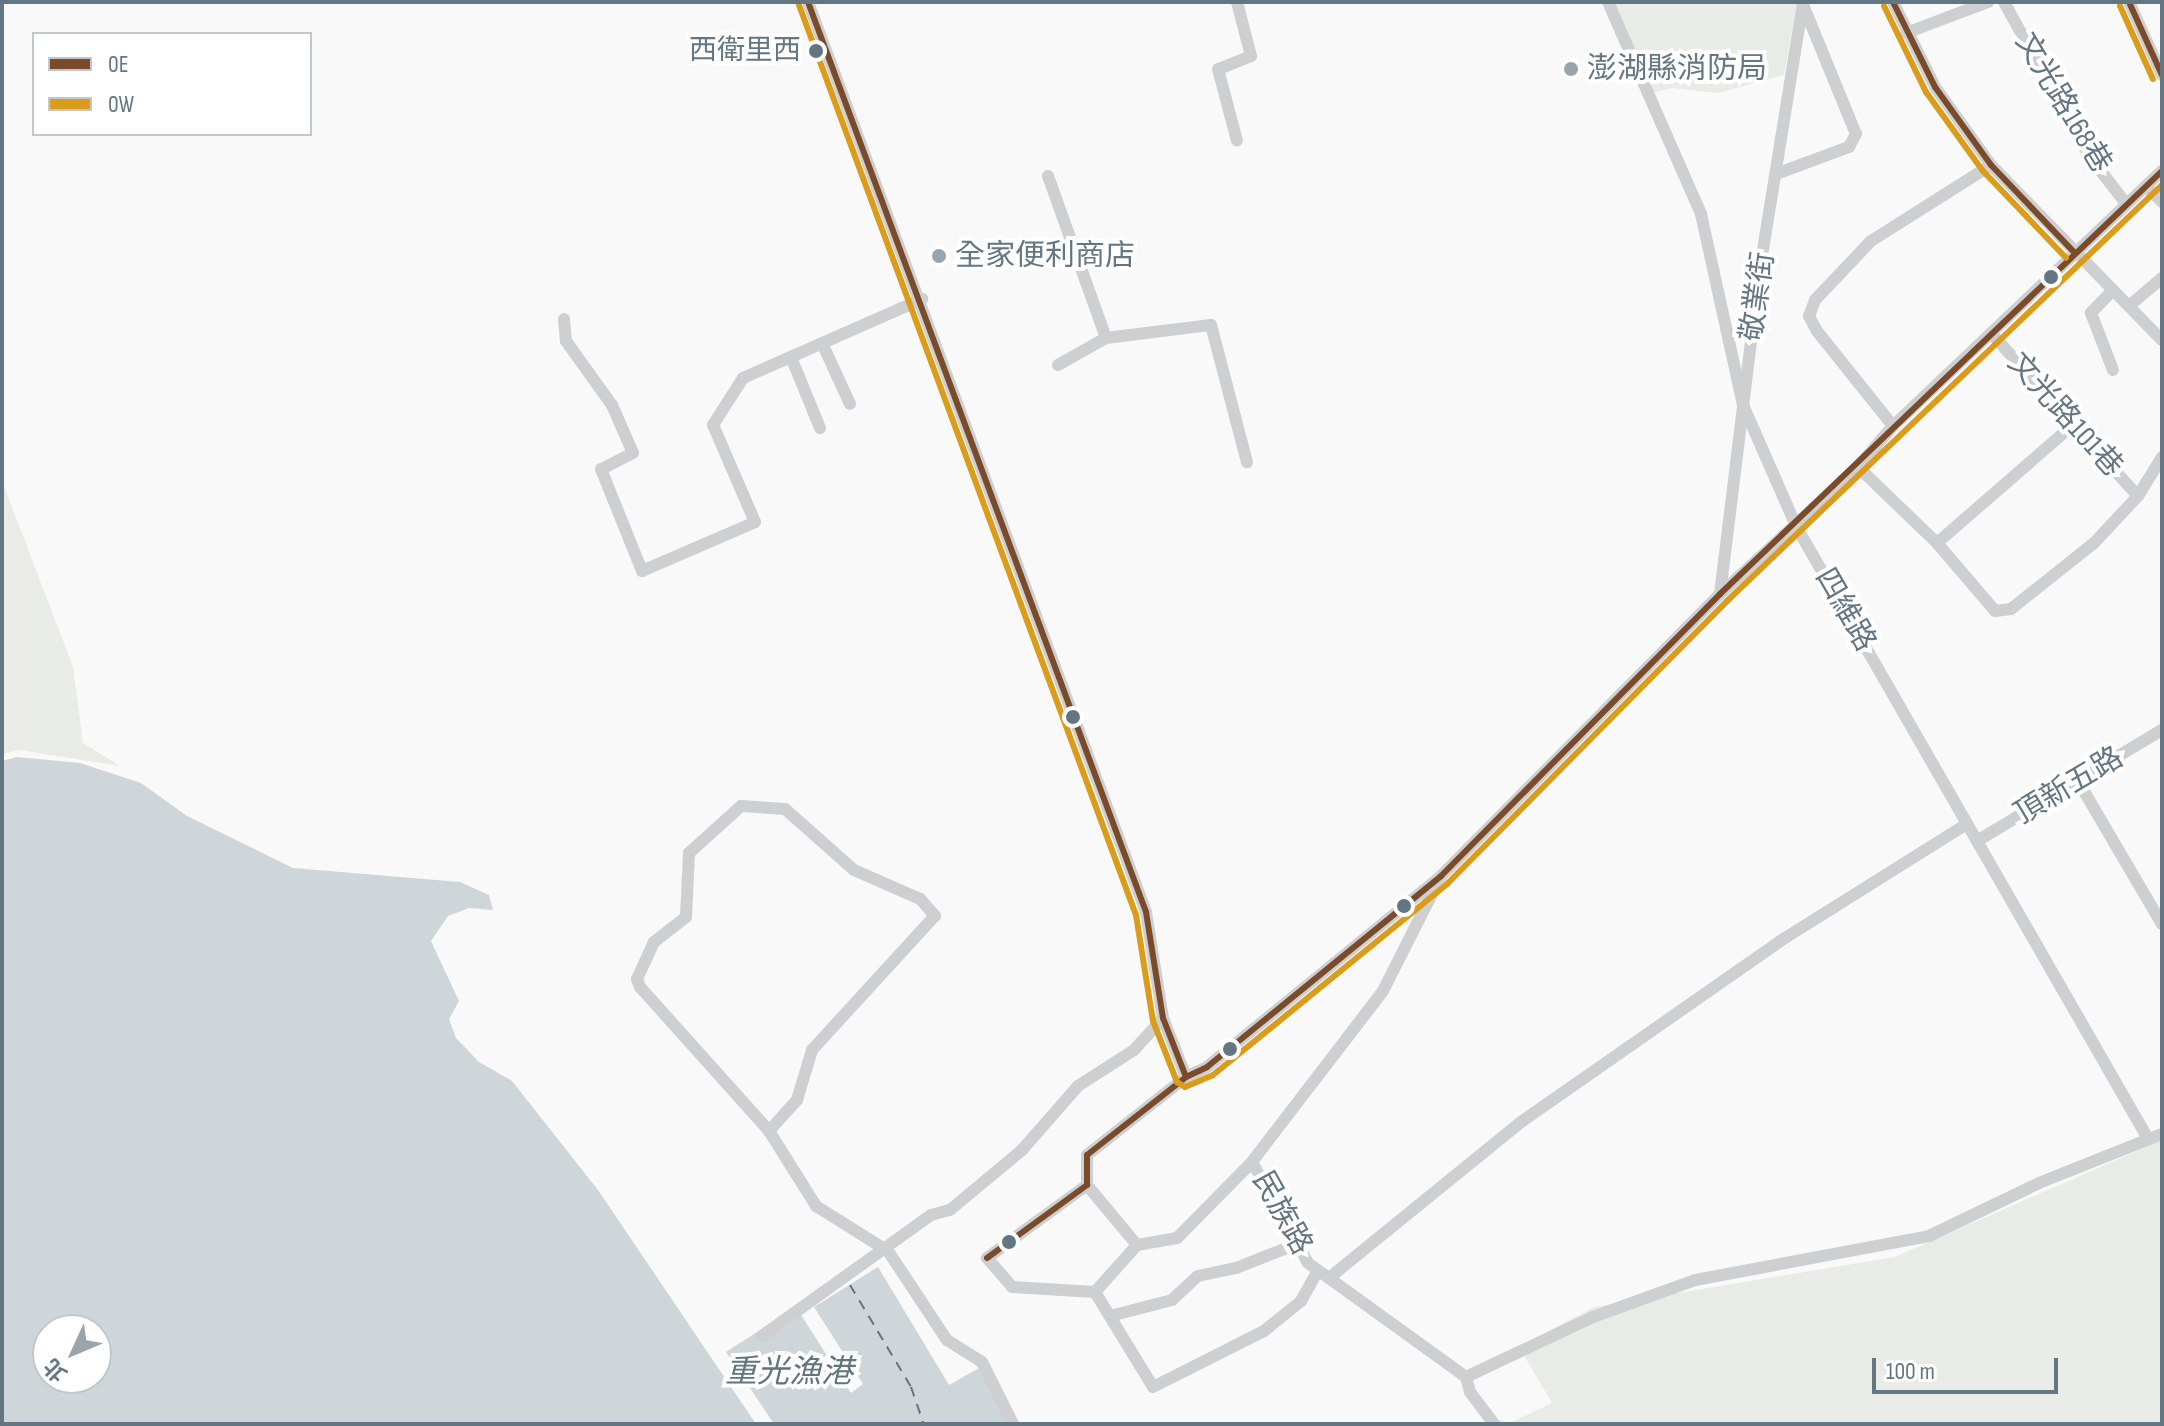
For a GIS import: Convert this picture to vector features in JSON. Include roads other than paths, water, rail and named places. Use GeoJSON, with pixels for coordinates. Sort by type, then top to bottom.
{"type":"FeatureCollection","features":[{"type":"Feature","properties":{"kind":"street"},"geometry":{"type":"LineString","coordinates":[[808,2],[922,299],[1146,912],[1163,1018],[1186,1077]]}},
{"type":"Feature","properties":{"kind":"street"},"geometry":{"type":"LineString","coordinates":[[1237,2],[1251,56],[1218,69],[1237,141]]}},
{"type":"Feature","properties":{"kind":"street","name":"四維路"},"geometry":{"type":"LineString","coordinates":[[1608,2],[1701,214],[1743,405],[1796,526],[2147,1137]]}},
{"type":"Feature","properties":{"kind":"street"},"geometry":{"type":"LineString","coordinates":[[1893,2],[1935,87],[1991,165],[2162,340]]}},
{"type":"Feature","properties":{"kind":"street"},"geometry":{"type":"LineString","coordinates":[[1906,33],[1988,2]]}},
{"type":"Feature","properties":{"kind":"street","name":"文光路168巷"},"geometry":{"type":"LineString","coordinates":[[2004,2],[2090,157],[2124,201]]}},
{"type":"Feature","properties":{"kind":"street"},"geometry":{"type":"LineString","coordinates":[[2129,2],[2162,75]]}},
{"type":"Feature","properties":{"kind":"street"},"geometry":{"type":"LineString","coordinates":[[1776,174],[1849,147],[1856,134],[1803,3]]}},
{"type":"Feature","properties":{"kind":"street","name":"敬業街"},"geometry":{"type":"LineString","coordinates":[[1720,594],[1743,405],[1803,3]]}},
{"type":"Feature","properties":{"kind":"street"},"geometry":{"type":"LineString","coordinates":[[1893,426],[1809,316],[1815,300],[1871,241],[1991,165]]}},
{"type":"Feature","properties":{"kind":"street"},"geometry":{"type":"LineString","coordinates":[[1137,1245],[1087,1185],[1087,1155],[1186,1077],[1207,1067],[1441,876],[1720,594],[1858,467],[1893,426],[2124,201],[2162,171]]}},
{"type":"Feature","properties":{"kind":"street"},"geometry":{"type":"LineString","coordinates":[[1048,176],[1106,338]]}},
{"type":"Feature","properties":{"kind":"street"},"geometry":{"type":"LineString","coordinates":[[2146,186],[2162,202]]}},
{"type":"Feature","properties":{"kind":"street"},"geometry":{"type":"LineString","coordinates":[[2129,306],[2162,278]]}},
{"type":"Feature","properties":{"kind":"street"},"geometry":{"type":"LineString","coordinates":[[2113,290],[2091,313],[2113,370]]}},
{"type":"Feature","properties":{"kind":"street"},"geometry":{"type":"LineString","coordinates":[[564,319],[566,341],[612,405],[633,453],[601,469],[642,571],[755,522],[713,425],[743,378],[922,299]]}},
{"type":"Feature","properties":{"kind":"street"},"geometry":{"type":"LineString","coordinates":[[1058,365],[1106,338],[1211,325],[1247,462]]}},
{"type":"Feature","properties":{"kind":"street","name":"文光路101巷"},"geometry":{"type":"LineString","coordinates":[[1991,333],[2138,496]]}},
{"type":"Feature","properties":{"kind":"street"},"geometry":{"type":"LineString","coordinates":[[822,343],[850,404]]}},
{"type":"Feature","properties":{"kind":"street"},"geometry":{"type":"LineString","coordinates":[[791,357],[820,428]]}},
{"type":"Feature","properties":{"kind":"street"},"geometry":{"type":"LineString","coordinates":[[1937,543],[2074,424]]}},
{"type":"Feature","properties":{"kind":"street"},"geometry":{"type":"LineString","coordinates":[[1858,467],[1937,543],[1995,611],[2011,609],[2094,543],[2138,496],[2162,457]]}},
{"type":"Feature","properties":{"kind":"street","name":"頂新五路"},"geometry":{"type":"LineString","coordinates":[[1977,841],[2162,730]]}},
{"type":"Feature","properties":{"kind":"street"},"geometry":{"type":"LineString","coordinates":[[2078,781],[2162,923]]}},
{"type":"Feature","properties":{"kind":"street"},"geometry":{"type":"LineString","coordinates":[[769,1131],[797,1100],[812,1050],[935,916],[920,899],[854,870],[785,809],[741,806],[689,853],[686,917],[654,942],[637,979],[769,1131],[816,1206],[888,1251],[947,1340],[982,1362],[1013,1424]]}},
{"type":"Feature","properties":{"kind":"street"},"geometry":{"type":"LineString","coordinates":[[1095,1292],[1153,1387],[1264,1331],[1301,1301],[1323,1274],[1521,1122],[1785,938],[1967,824]]}},
{"type":"Feature","properties":{"kind":"street","name":"民族路"},"geometry":{"type":"LineString","coordinates":[[1441,876],[1383,991],[1252,1162],[1297,1244],[1323,1274],[1466,1377],[1470,1392],[1494,1424]]}},
{"type":"Feature","properties":{"kind":"street"},"geometry":{"type":"LineString","coordinates":[[762,1336],[888,1251],[931,1215],[950,1210],[1022,1150],[1078,1086],[1134,1050],[1163,1018]]}},
{"type":"Feature","properties":{"kind":"street"},"geometry":{"type":"LineString","coordinates":[[1466,1377],[1593,1317],[1695,1280],[1929,1236],[2147,1137],[2162,1134]]}},
{"type":"Feature","properties":{"kind":"street"},"geometry":{"type":"LineString","coordinates":[[1095,1292],[1137,1245],[1177,1238],[1252,1162]]}},
{"type":"Feature","properties":{"kind":"street"},"geometry":{"type":"LineString","coordinates":[[1087,1185],[987,1258],[1012,1287],[1095,1292]]}},
{"type":"Feature","properties":{"kind":"street"},"geometry":{"type":"LineString","coordinates":[[1110,1316],[1172,1300],[1198,1276],[1236,1268],[1297,1244]]}},
{"type":"Feature","properties":{"kind":"water"},"geometry":{"type":"Polygon","coordinates":[[[17,757],[80,763],[141,783],[187,816],[293,868],[460,882],[489,895],[493,910],[469,908],[448,916],[431,941],[459,1001],[449,1019],[456,1038],[479,1062],[512,1081],[598,1190],[756,1424],[2,1424],[2,761],[17,757]]]}},
{"type":"Feature","properties":{"kind":"water","name":"重光漁港"},"geometry":{"type":"Polygon","coordinates":[[[878,1267],[949,1385],[981,1367],[1010,1424],[774,1424],[726,1352],[796,1307],[851,1393],[863,1384],[814,1307],[878,1267]]]}},
{"type":"Feature","properties":{"kind":"place","name":"西衛里西"},"geometry":{"type":"Point","coordinates":[816,51]}},
{"type":"Feature","properties":{"kind":"place","name":"澎湖縣消防局"},"geometry":{"type":"Point","coordinates":[1571,69]}},
{"type":"Feature","properties":{"kind":"place","name":"全家便利商店"},"geometry":{"type":"Point","coordinates":[939,256]}}]}
